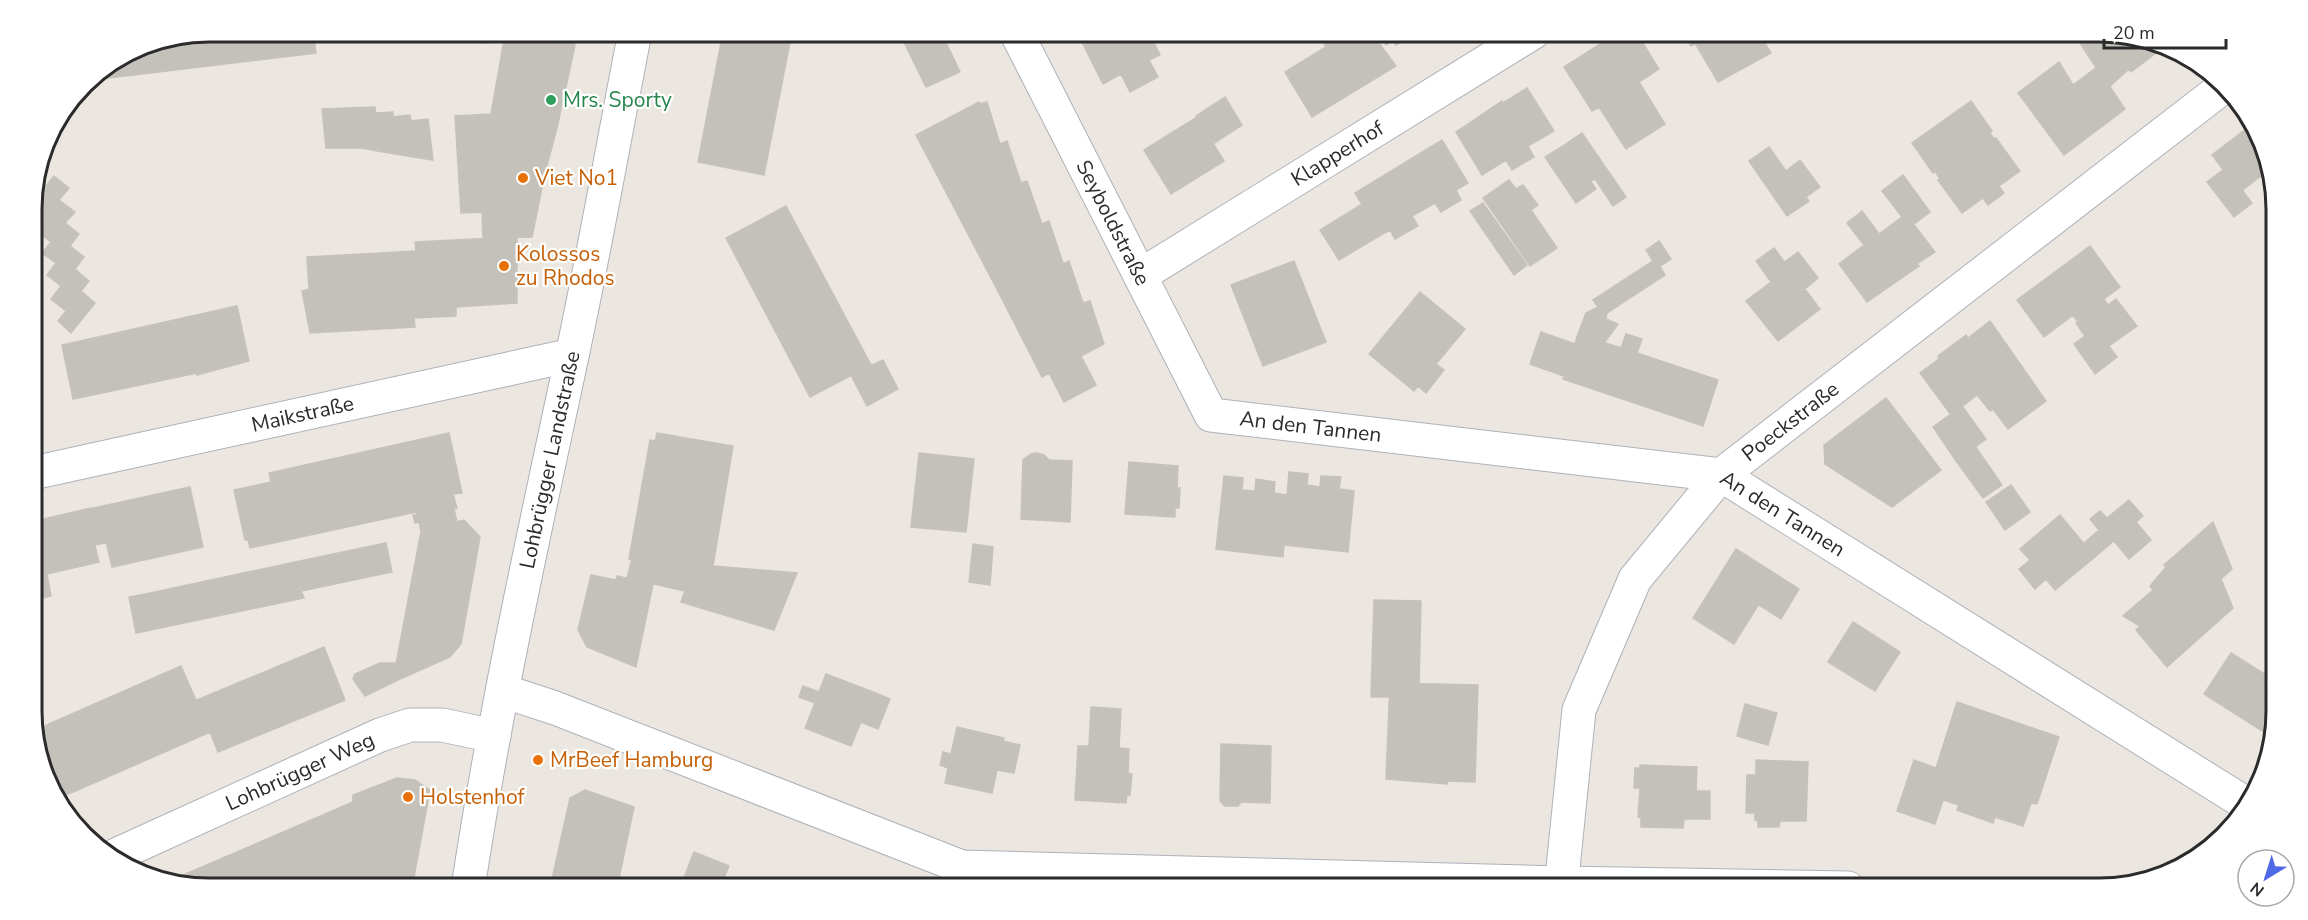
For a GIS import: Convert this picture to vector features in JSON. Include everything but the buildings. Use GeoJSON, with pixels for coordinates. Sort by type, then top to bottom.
{"type":"FeatureCollection","features":[{"type":"Feature","properties":{"kind":"street","name":"Lohbrügger Landstraße"},"geometry":{"type":"LineString","coordinates":[[470,878],[494,736],[633,42]]}},
{"type":"Feature","properties":{"kind":"street","name":"Seyboldstraße"},"geometry":{"type":"LineString","coordinates":[[1021,42],[1211,415]]}},
{"type":"Feature","properties":{"kind":"street","name":"Klapperhof"},"geometry":{"type":"LineString","coordinates":[[1141,275],[1518,42]]}},
{"type":"Feature","properties":{"kind":"street","name":"Poeckstraße"},"geometry":{"type":"LineString","coordinates":[[1562,878],[1579,710],[1635,579],[1721,475],[2217,92]]}},
{"type":"Feature","properties":{"kind":"street","name":"Maikstraße"},"geometry":{"type":"LineString","coordinates":[[42,471],[572,355]]}},
{"type":"Feature","properties":{"kind":"street","name":"An den Tannen"},"geometry":{"type":"LineString","coordinates":[[1211,415],[1721,475],[2240,801]]}},
{"type":"Feature","properties":{"kind":"street"},"geometry":{"type":"LineString","coordinates":[[503,691],[555,708],[962,878]]}},
{"type":"Feature","properties":{"kind":"street","name":"Lohbrügger Weg"},"geometry":{"type":"LineString","coordinates":[[121,853],[380,735],[410,725],[442,725],[494,736]]}},
{"type":"Feature","properties":{"kind":"place","name":"Mrs. Sporty"},"geometry":{"type":"Point","coordinates":[551,100]}},
{"type":"Feature","properties":{"kind":"place","name":"Viet No1"},"geometry":{"type":"Point","coordinates":[523,178]}},
{"type":"Feature","properties":{"kind":"place","name":"Kolossos zu Rhodos"},"geometry":{"type":"Point","coordinates":[504,266]}},
{"type":"Feature","properties":{"kind":"place","name":"MrBeef Hamburg"},"geometry":{"type":"Point","coordinates":[538,760]}},
{"type":"Feature","properties":{"kind":"place","name":"Holstenhof"},"geometry":{"type":"Point","coordinates":[408,797]}}]}
